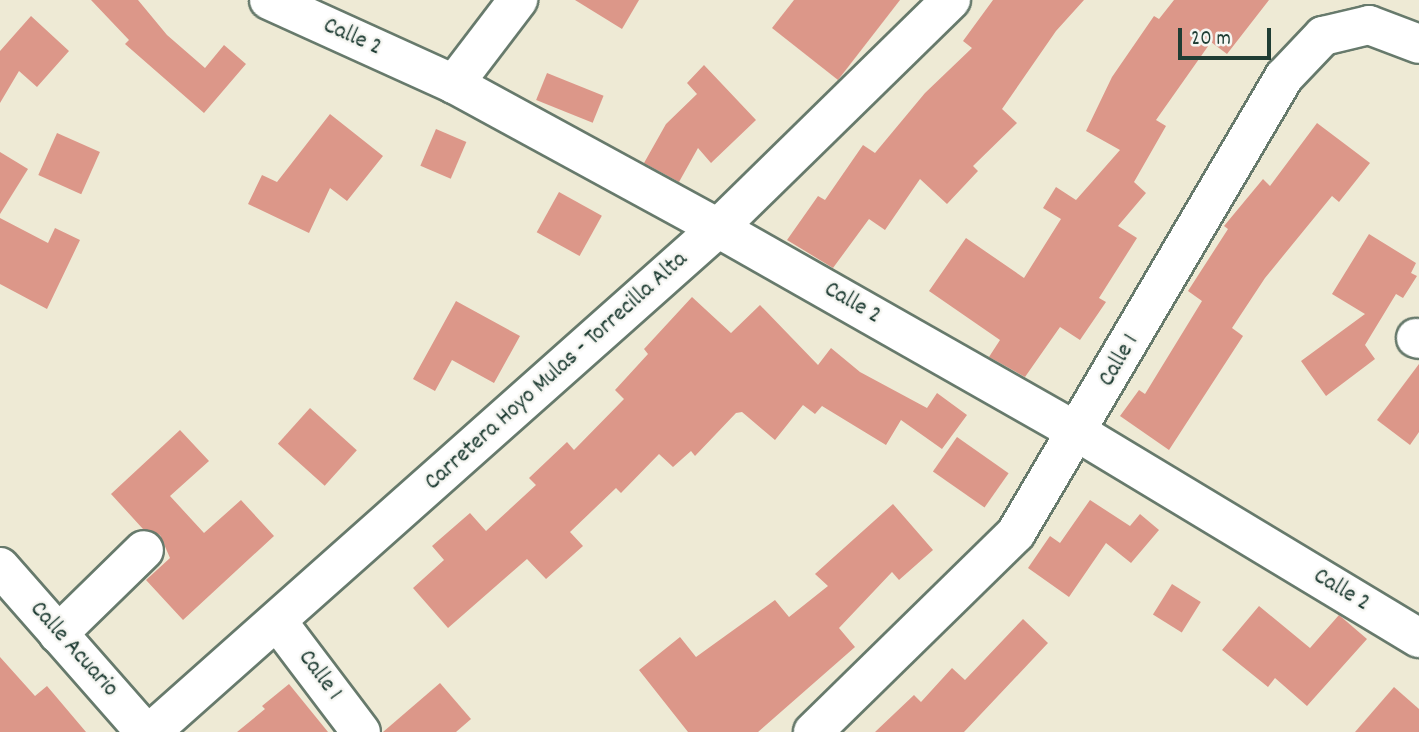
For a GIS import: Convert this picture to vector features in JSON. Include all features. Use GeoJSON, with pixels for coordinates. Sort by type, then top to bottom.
{"type":"FeatureCollection","features":[{"type":"Feature","properties":{"kind":"street","name":"Calle 2"},"geometry":{"type":"LineString","coordinates":[[268,0],[454,84],[718,229],[1079,433],[1419,638]]}},
{"type":"Feature","properties":{"kind":"street"},"geometry":{"type":"LineString","coordinates":[[454,84],[518,0]]}},
{"type":"Feature","properties":{"kind":"street","name":"Carretera Hoyo Mulas - Torrecilla Alta"},"geometry":{"type":"LineString","coordinates":[[151,732],[718,229],[951,0]]}},
{"type":"Feature","properties":{"kind":"street","name":"Calle 1"},"geometry":{"type":"LineString","coordinates":[[813,732],[1016,533],[1079,433],[1284,77],[1323,36],[1370,25],[1419,44]]}},
{"type":"Feature","properties":{"kind":"street"},"geometry":{"type":"LineString","coordinates":[[58,635],[144,550]]}},
{"type":"Feature","properties":{"kind":"street","name":"Calle Acuario"},"geometry":{"type":"LineString","coordinates":[[0,568],[145,732]]}},
{"type":"Feature","properties":{"kind":"street","name":"Calle 1"},"geometry":{"type":"LineString","coordinates":[[277,621],[361,732]]}},
{"type":"Feature","properties":{"kind":"building"},"geometry":{"type":"Polygon","coordinates":[[[91,0],[138,0],[167,35],[205,68],[224,45],[246,64],[204,113],[125,44],[129,40],[91,0]]]}},
{"type":"Feature","properties":{"kind":"building"},"geometry":{"type":"Polygon","coordinates":[[[575,0],[639,0],[622,29],[575,0]]]}},
{"type":"Feature","properties":{"kind":"building"},"geometry":{"type":"Polygon","coordinates":[[[794,0],[900,0],[838,80],[772,28],[794,0]]]}},
{"type":"Feature","properties":{"kind":"building"},"geometry":{"type":"Polygon","coordinates":[[[993,0],[1084,0],[1056,31],[1002,109],[1017,123],[973,166],[978,171],[947,204],[920,179],[885,230],[869,219],[833,268],[787,240],[818,196],[825,200],[863,145],[875,153],[925,93],[972,48],[963,41],[993,0]]]}},
{"type":"Feature","properties":{"kind":"building"},"geometry":{"type":"Polygon","coordinates":[[[1174,0],[1269,0],[1227,54],[1211,42],[1156,120],[1166,126],[1134,182],[1146,193],[1118,226],[1137,238],[1099,298],[1106,302],[1080,340],[1060,327],[1025,377],[989,357],[1000,340],[929,291],[966,238],[1024,278],[1061,219],[1043,208],[1056,187],[1076,200],[1120,150],[1086,131],[1112,77],[1154,16],[1159,19],[1174,0]]]}},
{"type":"Feature","properties":{"kind":"building"},"geometry":{"type":"Polygon","coordinates":[[[31,16],[69,51],[37,87],[19,71],[0,103],[0,51],[31,16]]]}},
{"type":"Feature","properties":{"kind":"building"},"geometry":{"type":"Polygon","coordinates":[[[704,65],[756,120],[711,163],[698,148],[679,182],[644,163],[666,124],[697,94],[687,83],[704,65]]]}},
{"type":"Feature","properties":{"kind":"building"},"geometry":{"type":"Polygon","coordinates":[[[547,73],[604,96],[593,123],[536,100],[547,73]]]}},
{"type":"Feature","properties":{"kind":"building"},"geometry":{"type":"Polygon","coordinates":[[[330,114],[383,156],[347,201],[330,188],[309,233],[248,204],[262,175],[277,182],[330,114]]]}},
{"type":"Feature","properties":{"kind":"building"},"geometry":{"type":"Polygon","coordinates":[[[1317,123],[1370,163],[1339,202],[1332,196],[1265,278],[1232,328],[1243,336],[1169,450],[1120,416],[1139,390],[1145,394],[1202,301],[1188,291],[1228,229],[1224,226],[1263,179],[1270,186],[1317,123]]]}},
{"type":"Feature","properties":{"kind":"building"},"geometry":{"type":"Polygon","coordinates":[[[436,129],[466,142],[451,179],[420,166],[436,129]]]}},
{"type":"Feature","properties":{"kind":"building"},"geometry":{"type":"Polygon","coordinates":[[[57,133],[100,152],[81,194],[38,175],[57,133]]]}},
{"type":"Feature","properties":{"kind":"building"},"geometry":{"type":"Polygon","coordinates":[[[0,152],[28,169],[0,214],[0,152]]]}},
{"type":"Feature","properties":{"kind":"building"},"geometry":{"type":"Polygon","coordinates":[[[559,192],[602,216],[580,256],[537,232],[559,192]]]}},
{"type":"Feature","properties":{"kind":"building"},"geometry":{"type":"Polygon","coordinates":[[[0,218],[48,243],[55,228],[80,240],[47,309],[0,284],[0,218]]]}},
{"type":"Feature","properties":{"kind":"building"},"geometry":{"type":"Polygon","coordinates":[[[1369,234],[1416,263],[1411,273],[1417,276],[1403,298],[1396,294],[1365,345],[1375,359],[1326,396],[1301,361],[1365,314],[1332,294],[1369,234]]]}},
{"type":"Feature","properties":{"kind":"building"},"geometry":{"type":"Polygon","coordinates":[[[692,297],[731,333],[760,305],[818,365],[831,348],[860,372],[927,408],[937,393],[967,415],[942,449],[901,420],[886,445],[822,406],[815,414],[803,405],[775,440],[742,412],[736,413],[695,456],[691,451],[673,467],[659,454],[621,493],[616,488],[570,532],[583,546],[546,579],[527,559],[448,628],[413,588],[444,560],[432,546],[470,513],[486,531],[536,485],[529,478],[567,442],[574,450],[624,399],[615,390],[648,354],[644,349],[692,297]]]}},
{"type":"Feature","properties":{"kind":"building"},"geometry":{"type":"Polygon","coordinates":[[[456,301],[520,336],[494,383],[452,360],[435,391],[413,379],[456,301]]]}},
{"type":"Feature","properties":{"kind":"building"},"geometry":{"type":"Polygon","coordinates":[[[1419,364],[1419,432],[1410,445],[1377,420],[1419,364]]]}},
{"type":"Feature","properties":{"kind":"building"},"geometry":{"type":"Polygon","coordinates":[[[310,408],[357,450],[325,486],[278,444],[310,408]]]}},
{"type":"Feature","properties":{"kind":"building"},"geometry":{"type":"Polygon","coordinates":[[[180,430],[209,461],[170,496],[204,533],[241,500],[274,536],[183,620],[146,580],[170,558],[160,535],[143,529],[111,494],[180,430]]]}},
{"type":"Feature","properties":{"kind":"building"},"geometry":{"type":"Polygon","coordinates":[[[957,437],[1009,473],[985,508],[933,471],[957,437]]]}},
{"type":"Feature","properties":{"kind":"building"},"geometry":{"type":"Polygon","coordinates":[[[1090,500],[1130,526],[1140,514],[1159,530],[1131,563],[1106,543],[1069,597],[1028,568],[1050,536],[1060,543],[1090,500]]]}},
{"type":"Feature","properties":{"kind":"building"},"geometry":{"type":"Polygon","coordinates":[[[893,504],[933,550],[899,580],[892,572],[839,628],[855,647],[758,732],[688,732],[639,670],[680,637],[696,657],[775,600],[789,617],[828,586],[815,574],[893,504]]]}},
{"type":"Feature","properties":{"kind":"building"},"geometry":{"type":"Polygon","coordinates":[[[1172,584],[1201,602],[1182,633],[1153,615],[1172,584]]]}},
{"type":"Feature","properties":{"kind":"building"},"geometry":{"type":"Polygon","coordinates":[[[1259,606],[1310,648],[1339,615],[1367,639],[1307,706],[1275,678],[1268,687],[1222,650],[1259,606]]]}},
{"type":"Feature","properties":{"kind":"building"},"geometry":{"type":"Polygon","coordinates":[[[1023,619],[1048,643],[964,732],[875,732],[914,695],[921,702],[952,668],[965,680],[1023,619]]]}},
{"type":"Feature","properties":{"kind":"building"},"geometry":{"type":"Polygon","coordinates":[[[0,657],[35,696],[47,686],[86,732],[0,732],[0,657]]]}},
{"type":"Feature","properties":{"kind":"building"},"geometry":{"type":"Polygon","coordinates":[[[440,683],[471,719],[456,732],[383,732],[440,683]]]}},
{"type":"Feature","properties":{"kind":"building"},"geometry":{"type":"Polygon","coordinates":[[[289,684],[328,732],[237,732],[265,709],[262,706],[289,684]]]}},
{"type":"Feature","properties":{"kind":"building"},"geometry":{"type":"Polygon","coordinates":[[[1394,687],[1419,709],[1419,732],[1355,732],[1394,687]]]}}]}
